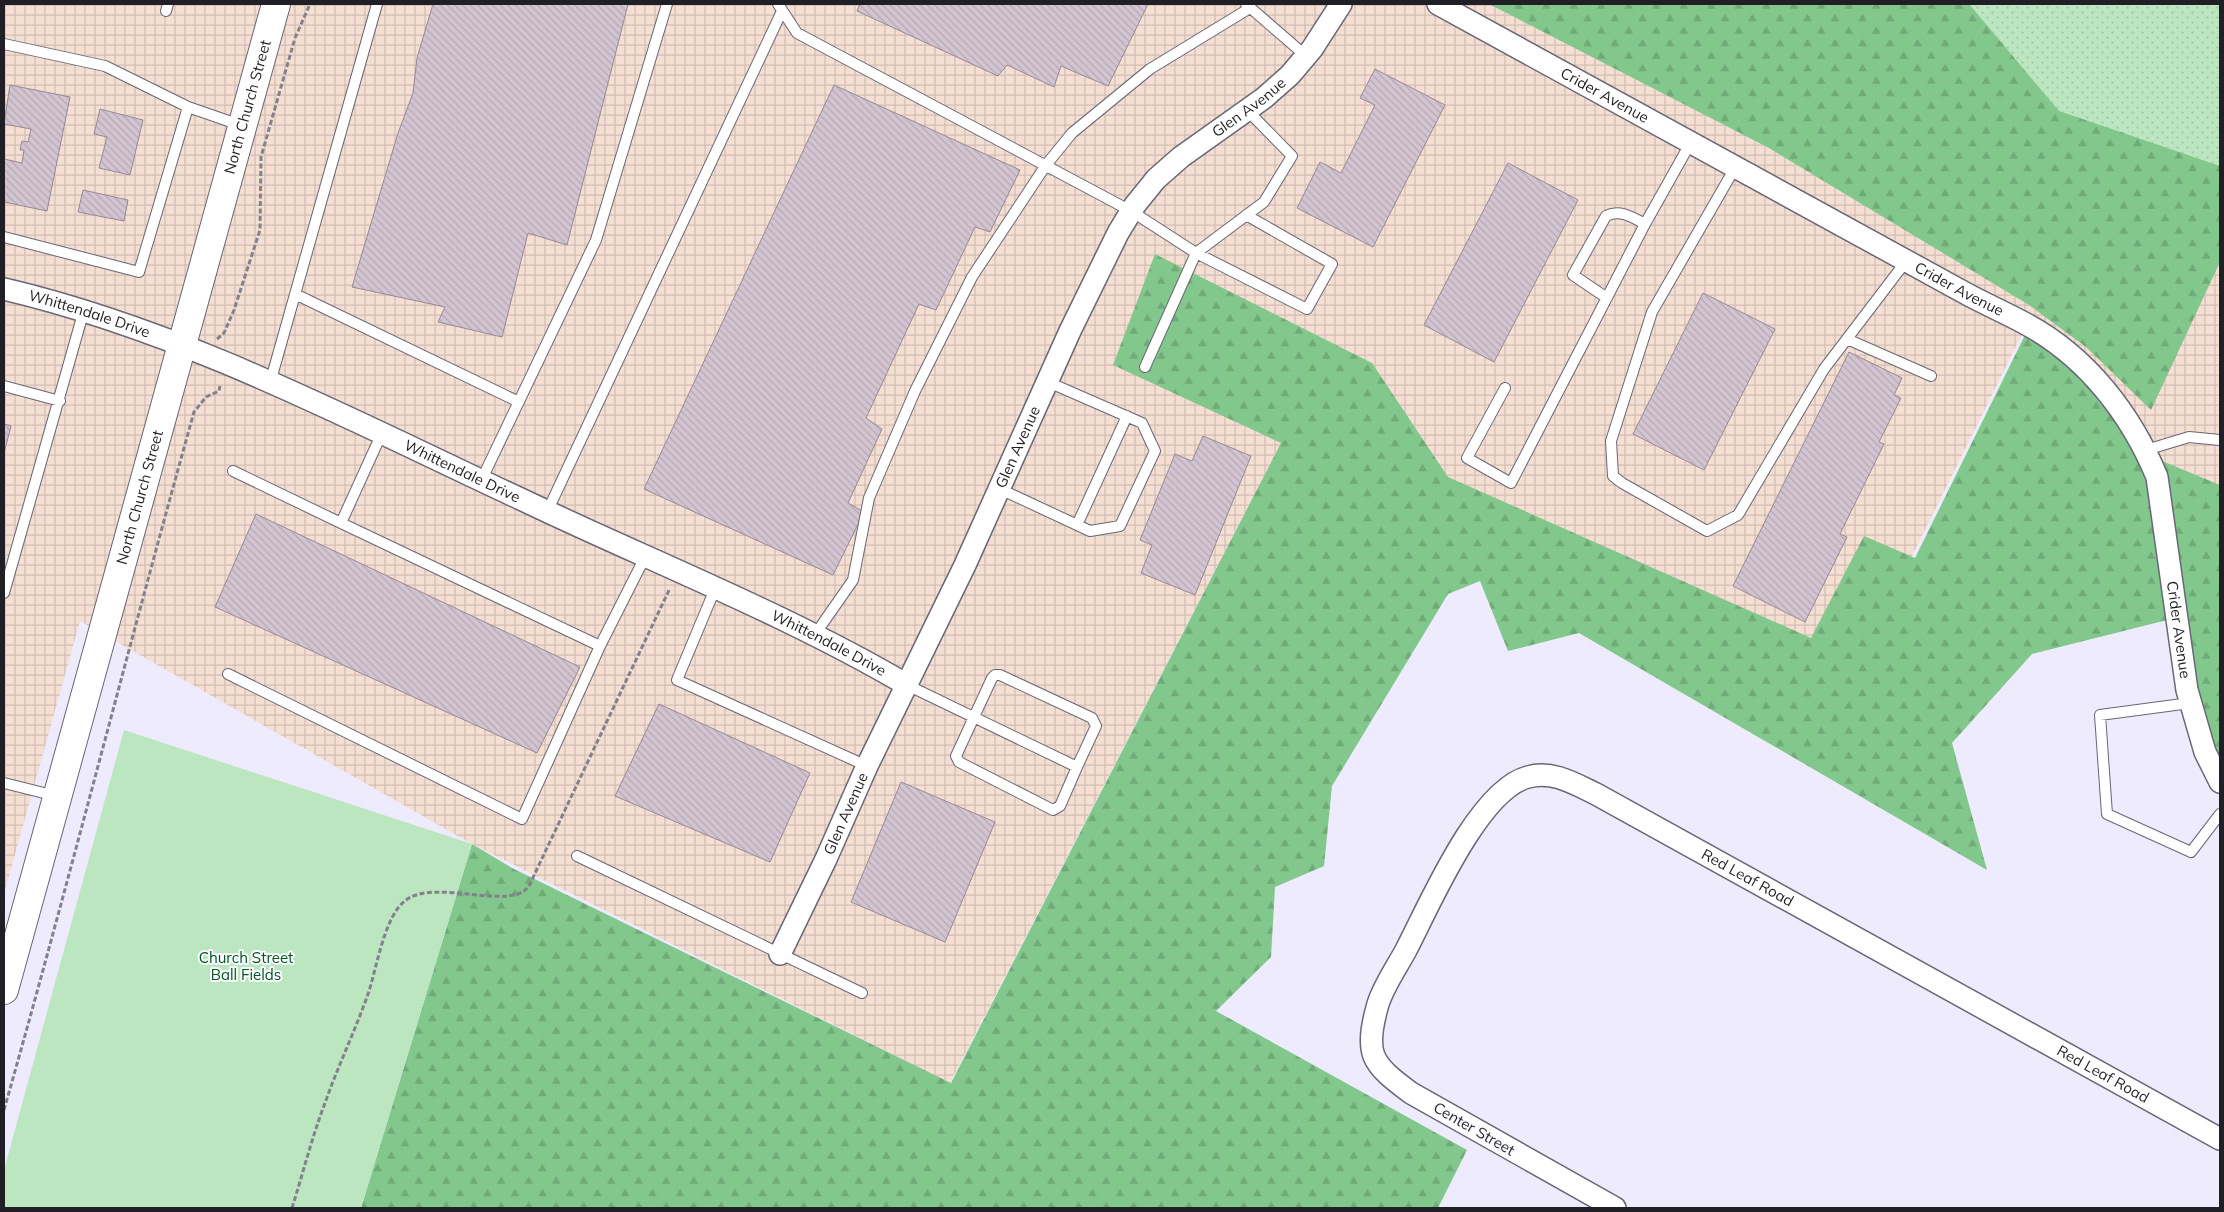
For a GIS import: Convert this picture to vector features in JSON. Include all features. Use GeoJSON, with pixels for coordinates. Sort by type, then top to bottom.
{"type":"FeatureCollection","features":[{"type":"Feature","properties":{"kind":"main road","name":"North Church Street"},"geometry":{"type":"LineString","coordinates":[[4,990],[15,937],[57,797],[241,125],[276,4]]}},
{"type":"Feature","properties":{"kind":"street","name":"Glen Avenue"},"geometry":{"type":"LineString","coordinates":[[780,954],[826,859],[867,766],[1000,489],[1102,264],[1131,211],[1156,179],[1181,157],[1247,110],[1290,75],[1306,56],[1341,4]]}},
{"type":"Feature","properties":{"kind":"street","name":"Crider Avenue"},"geometry":{"type":"LineString","coordinates":[[1438,4],[1965,293],[2027,324],[2062,347],[2097,379],[2116,403],[2146,450],[2157,477],[2170,579],[2190,703],[2205,752],[2220,782]]}},
{"type":"Feature","properties":{"kind":"street","name":"Whittendale Drive"},"geometry":{"type":"LineString","coordinates":[[4,289],[84,310],[181,346],[270,383],[716,589],[874,666],[907,685]]}},
{"type":"Feature","properties":{"kind":"street","name":"Red Leaf Road"},"geometry":{"type":"LineString","coordinates":[[1374,1020],[1379,1001],[1460,846],[1493,801],[1510,786],[1527,777],[1542,774],[1558,777],[1596,794],[2220,1139]]}},
{"type":"Feature","properties":{"kind":"street","name":"Center Street"},"geometry":{"type":"LineString","coordinates":[[1374,1020],[1372,1038],[1374,1056],[1385,1071],[1397,1082],[1477,1131],[1615,1208]]}},
{"type":"Feature","properties":{"kind":"lane"},"geometry":{"type":"LineString","coordinates":[[270,383],[377,4]]}},
{"type":"Feature","properties":{"kind":"lane"},"geometry":{"type":"LineString","coordinates":[[481,481],[596,240],[667,4]]}},
{"type":"Feature","properties":{"kind":"lane"},"geometry":{"type":"LineString","coordinates":[[814,636],[854,580],[869,498],[915,390],[972,277],[1046,165],[1072,133],[1150,69],[1248,6],[1306,56]]}},
{"type":"Feature","properties":{"kind":"lane"},"geometry":{"type":"LineString","coordinates":[[780,8],[797,33],[1131,211],[1196,253],[1307,309],[1332,264],[1246,215]]}},
{"type":"Feature","properties":{"kind":"lane"},"geometry":{"type":"LineString","coordinates":[[547,512],[780,8]]}},
{"type":"Feature","properties":{"kind":"lane"},"geometry":{"type":"LineString","coordinates":[[4,44],[105,66],[188,107],[241,125]]}},
{"type":"Feature","properties":{"kind":"lane"},"geometry":{"type":"LineString","coordinates":[[4,238],[139,272],[188,107]]}},
{"type":"Feature","properties":{"kind":"lane"},"geometry":{"type":"LineString","coordinates":[[1145,367],[1196,253],[1264,202],[1292,156],[1247,110]]}},
{"type":"Feature","properties":{"kind":"lane"},"geometry":{"type":"LineString","coordinates":[[1505,388],[1467,458],[1511,483],[1646,224],[1691,142]]}},
{"type":"Feature","properties":{"kind":"lane"},"geometry":{"type":"LineString","coordinates":[[1736,166],[1652,312],[1611,441],[1613,476],[1622,484],[1707,531],[1738,515],[1824,369],[1907,260]]}},
{"type":"Feature","properties":{"kind":"lane"},"geometry":{"type":"LineString","coordinates":[[1607,298],[1573,275],[1606,216],[1613,213],[1622,213],[1646,224]]}},
{"type":"Feature","properties":{"kind":"lane"},"geometry":{"type":"LineString","coordinates":[[295,294],[519,402]]}},
{"type":"Feature","properties":{"kind":"lane"},"geometry":{"type":"LineString","coordinates":[[4,594],[60,401],[84,310]]}},
{"type":"Feature","properties":{"kind":"lane"},"geometry":{"type":"LineString","coordinates":[[1847,339],[1931,376]]}},
{"type":"Feature","properties":{"kind":"lane"},"geometry":{"type":"LineString","coordinates":[[1000,489],[1090,531],[1120,526],[1155,451],[1142,423],[1048,382]]}},
{"type":"Feature","properties":{"kind":"lane"},"geometry":{"type":"LineString","coordinates":[[4,386],[60,401]]}},
{"type":"Feature","properties":{"kind":"lane"},"geometry":{"type":"LineString","coordinates":[[1077,525],[1127,416]]}},
{"type":"Feature","properties":{"kind":"lane"},"geometry":{"type":"LineString","coordinates":[[341,523],[381,435]]}},
{"type":"Feature","properties":{"kind":"lane"},"geometry":{"type":"LineString","coordinates":[[2146,450],[2189,437],[2220,440]]}},
{"type":"Feature","properties":{"kind":"lane"},"geometry":{"type":"LineString","coordinates":[[233,471],[600,646]]}},
{"type":"Feature","properties":{"kind":"lane"},"geometry":{"type":"LineString","coordinates":[[228,674],[522,819],[600,646],[645,556]]}},
{"type":"Feature","properties":{"kind":"lane"},"geometry":{"type":"LineString","coordinates":[[716,589],[677,680],[867,766]]}},
{"type":"Feature","properties":{"kind":"lane"},"geometry":{"type":"LineString","coordinates":[[1000,675],[1094,721],[1096,726],[1077,766],[1060,806],[1053,810],[959,762],[956,756],[992,678],[1000,675]]}},
{"type":"Feature","properties":{"kind":"lane"},"geometry":{"type":"LineString","coordinates":[[907,685],[1077,766]]}},
{"type":"Feature","properties":{"kind":"lane"},"geometry":{"type":"LineString","coordinates":[[2190,703],[2100,715],[2107,814],[2191,852],[2220,814]]}},
{"type":"Feature","properties":{"kind":"lane"},"geometry":{"type":"LineString","coordinates":[[4,783],[57,797]]}},
{"type":"Feature","properties":{"kind":"lane"},"geometry":{"type":"LineString","coordinates":[[577,856],[862,993]]}},
{"type":"Feature","properties":{"kind":"path"},"geometry":{"type":"LineString","coordinates":[[217,340],[224,333],[234,310],[260,230],[262,158],[295,38],[310,4]]}},
{"type":"Feature","properties":{"kind":"path"},"geometry":{"type":"LineString","coordinates":[[4,1110],[62,904],[145,587],[194,412],[199,404],[219,391],[220,386]]}},
{"type":"Feature","properties":{"kind":"path"},"geometry":{"type":"LineString","coordinates":[[292,1208],[324,1105],[365,1003],[394,914],[406,899],[417,895],[441,892],[497,897],[514,896],[524,893],[678,571]]}},
{"type":"Feature","properties":{"kind":"shaded area"},"geometry":{"type":"Polygon","coordinates":[[[4,4],[2220,4],[2220,599],[2027,324],[1852,677],[1281,443],[950,1083],[472,844],[80,621],[4,894],[4,4]]]}},
{"type":"Feature","properties":{"kind":"green space"},"geometry":{"type":"Polygon","coordinates":[[[1489,4],[1969,4],[2059,111],[2220,166],[2220,262],[2151,410],[2086,347],[2029,305],[1769,148],[1489,4]]]}},
{"type":"Feature","properties":{"kind":"green space"},"geometry":{"type":"Polygon","coordinates":[[[1969,4],[2220,4],[2220,166],[2059,112],[1969,4]]]}},
{"type":"Feature","properties":{"kind":"green space"},"geometry":{"type":"Polygon","coordinates":[[[1155,254],[1372,363],[1448,477],[1811,638],[1864,536],[1915,558],[2028,329],[2131,425],[2143,453],[2220,485],[2220,763],[2201,738],[2183,616],[2032,654],[1952,743],[1987,870],[1579,633],[1508,651],[1480,581],[1448,594],[1332,786],[1324,866],[1275,887],[1271,957],[1216,1011],[1467,1150],[1438,1208],[361,1208],[472,844],[512,868],[951,1083],[1281,443],[1113,365],[1155,254]]]}},
{"type":"Feature","properties":{"kind":"green space","name":"Church Street Ball Fields"},"geometry":{"type":"Polygon","coordinates":[[[124,730],[472,844],[361,1208],[4,1208],[4,1170],[124,730]]]}},
{"type":"Feature","properties":{"kind":"building"},"geometry":{"type":"Polygon","coordinates":[[[433,4],[628,4],[567,245],[528,233],[502,337],[438,322],[445,307],[352,287],[398,133],[413,93],[417,58],[433,4]]]}},
{"type":"Feature","properties":{"kind":"building"},"geometry":{"type":"Polygon","coordinates":[[[860,4],[1148,4],[1108,86],[1061,66],[1054,87],[1007,65],[998,76],[857,11],[860,4]]]}},
{"type":"Feature","properties":{"kind":"building"},"geometry":{"type":"Polygon","coordinates":[[[1375,69],[1445,105],[1373,247],[1297,208],[1320,162],[1341,173],[1375,105],[1360,98],[1375,69]]]}},
{"type":"Feature","properties":{"kind":"building"},"geometry":{"type":"Polygon","coordinates":[[[10,85],[70,97],[47,211],[4,202],[4,159],[22,163],[24,150],[20,150],[22,141],[28,142],[31,129],[4,124],[10,85]]]}},
{"type":"Feature","properties":{"kind":"building"},"geometry":{"type":"Polygon","coordinates":[[[834,85],[1020,170],[990,232],[975,227],[936,310],[919,304],[866,418],[882,429],[848,503],[864,512],[833,575],[644,489],[834,85]]]}},
{"type":"Feature","properties":{"kind":"building"},"geometry":{"type":"Polygon","coordinates":[[[100,109],[143,120],[130,175],[99,168],[107,137],[94,134],[100,109]]]}},
{"type":"Feature","properties":{"kind":"building"},"geometry":{"type":"Polygon","coordinates":[[[1508,163],[1578,200],[1494,362],[1424,325],[1508,163]]]}},
{"type":"Feature","properties":{"kind":"building"},"geometry":{"type":"Polygon","coordinates":[[[83,190],[128,200],[124,221],[78,212],[83,190]]]}},
{"type":"Feature","properties":{"kind":"building"},"geometry":{"type":"Polygon","coordinates":[[[1703,293],[1775,329],[1704,470],[1633,434],[1703,293]]]}},
{"type":"Feature","properties":{"kind":"building"},"geometry":{"type":"Polygon","coordinates":[[[1849,352],[1902,378],[1894,395],[1901,398],[1879,442],[1884,444],[1840,534],[1847,537],[1805,622],[1733,586],[1849,352]]]}},
{"type":"Feature","properties":{"kind":"building"},"geometry":{"type":"Polygon","coordinates":[[[4,424],[11,426],[4,453],[4,424]]]}},
{"type":"Feature","properties":{"kind":"building"},"geometry":{"type":"Polygon","coordinates":[[[1203,436],[1251,456],[1195,595],[1141,573],[1152,545],[1140,540],[1175,454],[1192,461],[1203,436]]]}},
{"type":"Feature","properties":{"kind":"building"},"geometry":{"type":"Polygon","coordinates":[[[256,514],[580,667],[537,753],[215,607],[256,514]]]}},
{"type":"Feature","properties":{"kind":"building"},"geometry":{"type":"Polygon","coordinates":[[[659,704],[810,773],[770,862],[615,796],[659,704]]]}},
{"type":"Feature","properties":{"kind":"building"},"geometry":{"type":"Polygon","coordinates":[[[901,782],[995,822],[945,942],[851,902],[901,782]]]}}]}
